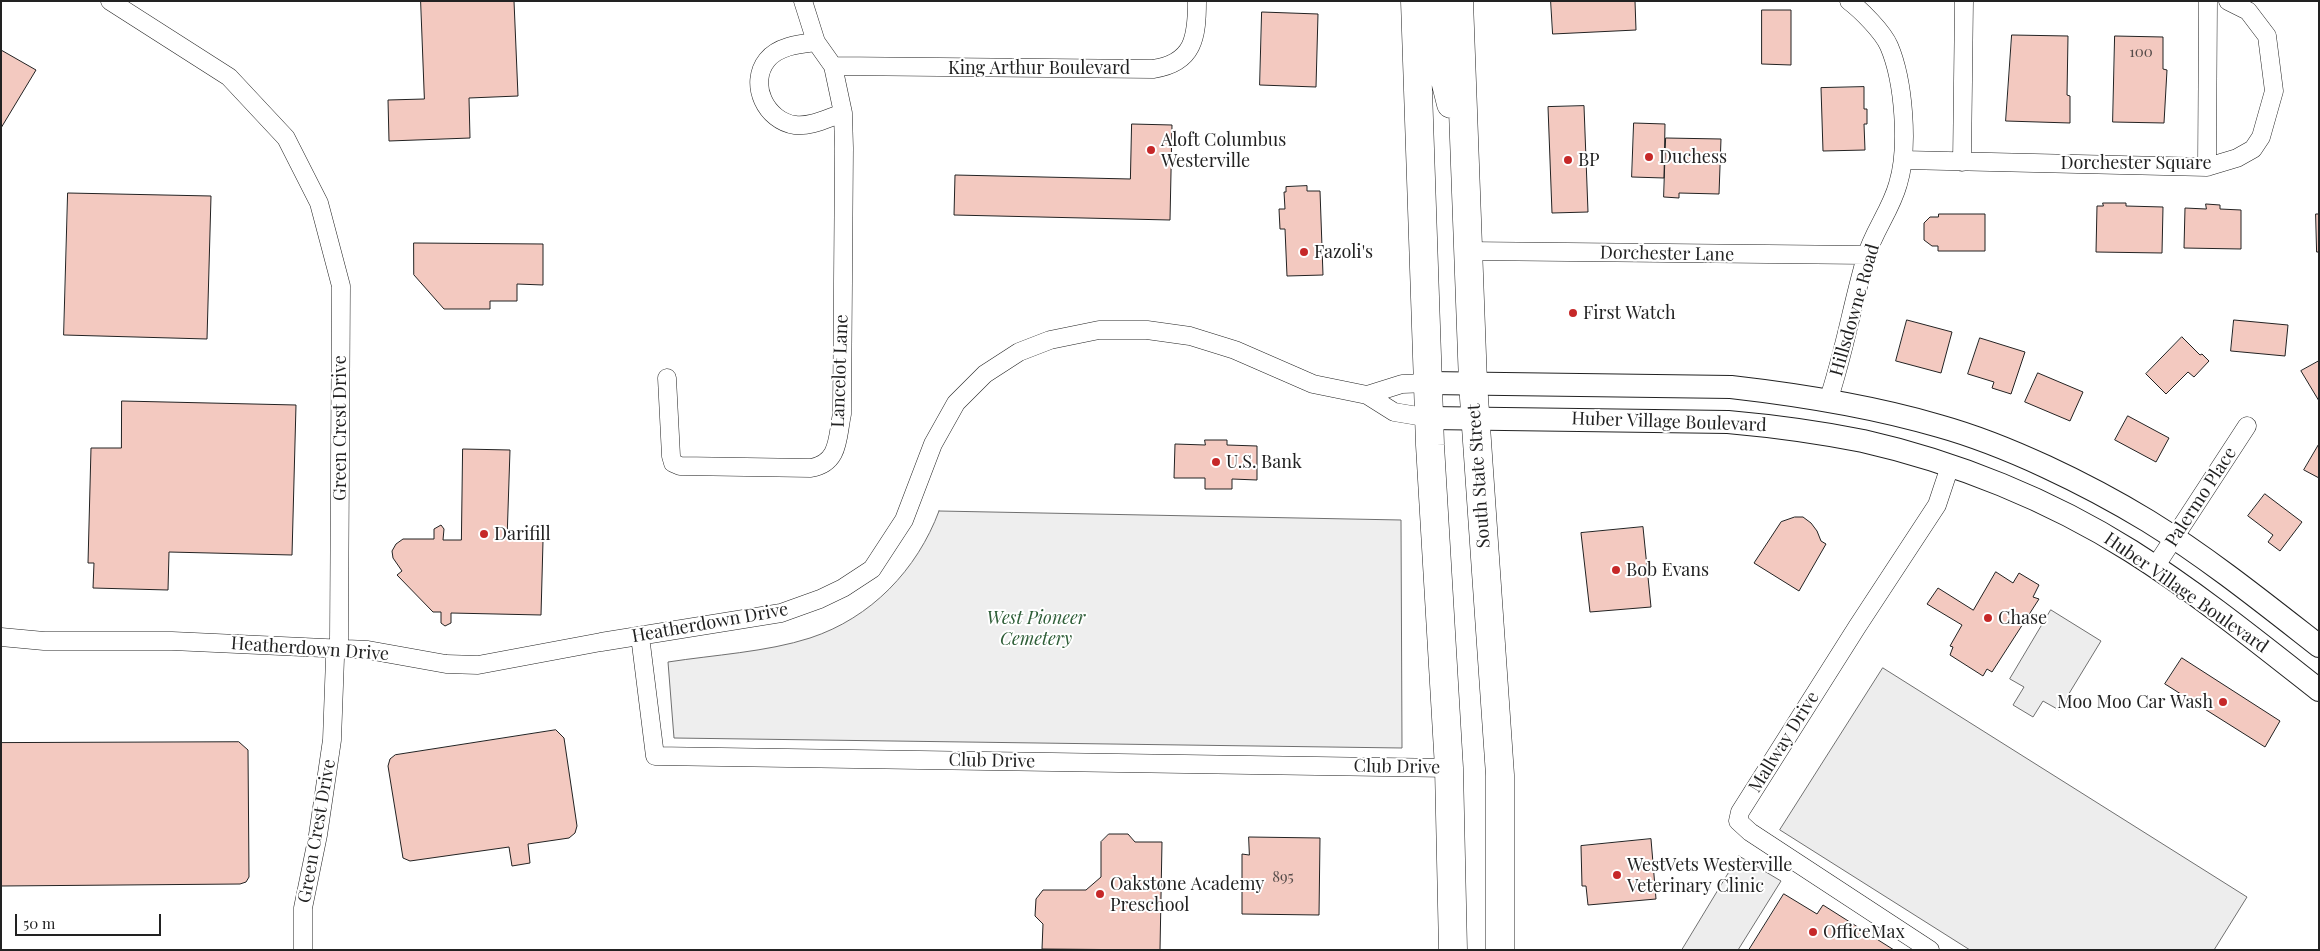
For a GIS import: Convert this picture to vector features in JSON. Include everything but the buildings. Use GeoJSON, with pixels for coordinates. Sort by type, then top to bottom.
{"type":"FeatureCollection","features":[{"type":"Feature","properties":{"kind":"main road"},"geometry":{"type":"LineString","coordinates":[[1415,1],[1430,418],[1449,768],[1452,950]]}},
{"type":"Feature","properties":{"kind":"main road"},"geometry":{"type":"LineString","coordinates":[[1437,1],[1440,60],[1448,96],[1464,140]]}},
{"type":"Feature","properties":{"kind":"main road","name":"South State Street"},"geometry":{"type":"LineString","coordinates":[[1459,1],[1473,383],[1500,775],[1500,950]]}},
{"type":"Feature","properties":{"kind":"street","name":"Green Crest Drive"},"geometry":{"type":"LineString","coordinates":[[110,1],[229,77],[286,138],[319,203],[342,286],[337,649],[332,740],[318,835],[303,908],[304,950]]}},
{"type":"Feature","properties":{"kind":"street"},"geometry":{"type":"LineString","coordinates":[[803,1],[816,42],[833,66]]}},
{"type":"Feature","properties":{"kind":"street","name":"King Arthur Boulevard"},"geometry":{"type":"LineString","coordinates":[[833,66],[1153,69],[1168,67],[1179,61],[1190,48],[1196,34],[1197,1]]}},
{"type":"Feature","properties":{"kind":"street"},"geometry":{"type":"LineString","coordinates":[[1962,162],[1964,1]]}},
{"type":"Feature","properties":{"kind":"street"},"geometry":{"type":"LineString","coordinates":[[2207,167],[2208,1]]}},
{"type":"Feature","properties":{"kind":"street","name":"Dorchester Square"},"geometry":{"type":"LineString","coordinates":[[1904,160],[2207,167],[2238,158],[2253,149],[2261,137],[2274,91],[2267,36],[2248,11],[2228,1]]}},
{"type":"Feature","properties":{"kind":"street","name":"Hillsdowne Road"},"geometry":{"type":"LineString","coordinates":[[1828,401],[1866,255],[1898,186],[1904,160],[1904,116],[1895,63],[1889,44],[1859,4]]}},
{"type":"Feature","properties":{"kind":"street"},"geometry":{"type":"LineString","coordinates":[[816,42],[795,44],[777,52],[767,60],[761,72],[759,86],[763,102],[770,112],[781,121],[794,125],[810,125],[842,113]]}},
{"type":"Feature","properties":{"kind":"street","name":"Lancelot Lane"},"geometry":{"type":"LineString","coordinates":[[667,378],[671,456],[673,463],[680,466],[811,468],[821,466],[830,460],[835,452],[842,414],[844,148],[842,113],[833,66]]}},
{"type":"Feature","properties":{"kind":"street","name":"Dorchester Lane"},"geometry":{"type":"LineString","coordinates":[[1468,251],[1866,255]]}},
{"type":"Feature","properties":{"kind":"street","name":"Heatherdown Drive"},"geometry":{"type":"LineString","coordinates":[[1,638],[172,641],[368,650],[446,664],[478,665],[781,613],[820,599],[872,569],[904,520],[933,444],[956,403],[985,374],[1019,352],[1050,340],[1099,330],[1147,330],[1190,336],[1235,350],[1313,384],[1367,395],[1394,412],[1430,418]]}},
{"type":"Feature","properties":{"kind":"street","name":"Heatherdown Drive"},"geometry":{"type":"LineString","coordinates":[[1367,395],[1402,384],[1429,383]]}},
{"type":"Feature","properties":{"kind":"street","name":"Huber Village Boulevard"},"geometry":{"type":"LineString","coordinates":[[1429,383],[1731,388],[1870,408],[1940,426],[2005,450],[2071,480],[2123,507],[2175,540],[2319,646]]}},
{"type":"Feature","properties":{"kind":"street","name":"Huber Village Boulevard"},"geometry":{"type":"LineString","coordinates":[[1430,418],[1475,417],[1728,422],[1773,426],[1863,441],[1950,466],[2000,485],[2056,511],[2123,546],[2248,634],[2319,690]]}},
{"type":"Feature","properties":{"kind":"street","name":"Palermo Place"},"geometry":{"type":"LineString","coordinates":[[2155,567],[2175,540],[2247,426]]}},
{"type":"Feature","properties":{"kind":"street","name":"Mallway Drive"},"geometry":{"type":"LineString","coordinates":[[1930,950],[1750,832],[1738,821],[1740,812],[1745,804],[1857,627],[1937,506],[1950,466]]}},
{"type":"Feature","properties":{"kind":"street","name":"Club Drive"},"geometry":{"type":"LineString","coordinates":[[640,636],[656,756],[1449,768]]}},
{"type":"Feature","properties":{"kind":"green space","name":"West Pioneer Cemetery"},"geometry":{"type":"Polygon","coordinates":[[[939,511],[1401,520],[1402,748],[674,738],[668,662],[758,650],[793,643],[832,629],[853,618],[872,605],[905,572],[930,533],[939,511]]]}},
{"type":"Feature","properties":{"kind":"shaded area"},"geometry":{"type":"Polygon","coordinates":[[[2051,610],[2101,641],[2059,710],[2043,701],[2033,717],[2013,705],[2024,687],[2010,679],[2051,610]]]}},
{"type":"Feature","properties":{"kind":"shaded area"},"geometry":{"type":"Polygon","coordinates":[[[1883,668],[2247,897],[2214,950],[1970,950],[1780,830],[1883,668]]]}},
{"type":"Feature","properties":{"kind":"shaded area"},"geometry":{"type":"Polygon","coordinates":[[[1739,856],[1781,881],[1738,950],[1682,950],[1739,856]]]}},
{"type":"Feature","properties":{"kind":"place","name":"Aloft Columbus Westerville"},"geometry":{"type":"Point","coordinates":[1151,150]}},
{"type":"Feature","properties":{"kind":"place","name":"Duchess"},"geometry":{"type":"Point","coordinates":[1649,157]}},
{"type":"Feature","properties":{"kind":"place","name":"BP"},"geometry":{"type":"Point","coordinates":[1568,160]}},
{"type":"Feature","properties":{"kind":"place","name":"Fazoli's"},"geometry":{"type":"Point","coordinates":[1304,252]}},
{"type":"Feature","properties":{"kind":"place","name":"First Watch"},"geometry":{"type":"Point","coordinates":[1573,313]}},
{"type":"Feature","properties":{"kind":"place","name":"U.S. Bank"},"geometry":{"type":"Point","coordinates":[1216,462]}},
{"type":"Feature","properties":{"kind":"place","name":"Darifill"},"geometry":{"type":"Point","coordinates":[484,534]}},
{"type":"Feature","properties":{"kind":"place","name":"Bob Evans"},"geometry":{"type":"Point","coordinates":[1616,570]}},
{"type":"Feature","properties":{"kind":"place","name":"Chase"},"geometry":{"type":"Point","coordinates":[1988,618]}},
{"type":"Feature","properties":{"kind":"place","name":"Moo Moo Car Wash"},"geometry":{"type":"Point","coordinates":[2223,702]}},
{"type":"Feature","properties":{"kind":"place","name":"WestVets Westerville Veterinary Clinic"},"geometry":{"type":"Point","coordinates":[1617,875]}},
{"type":"Feature","properties":{"kind":"place","name":"Oakstone Academy Preschool"},"geometry":{"type":"Point","coordinates":[1100,894]}},
{"type":"Feature","properties":{"kind":"place","name":"OfficeMax"},"geometry":{"type":"Point","coordinates":[1813,932]}}]}
